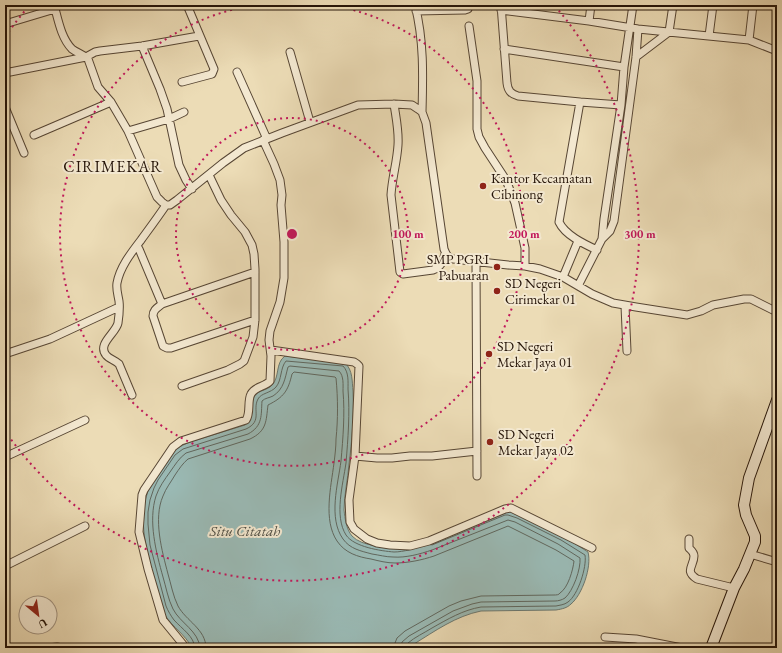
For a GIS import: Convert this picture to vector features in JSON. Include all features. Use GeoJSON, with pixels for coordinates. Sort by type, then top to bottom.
{"type":"FeatureCollection","features":[{"type":"Feature","properties":{"kind":"street"},"geometry":{"type":"LineString","coordinates":[[182,82],[212,74],[214,71],[187,5]]}},
{"type":"Feature","properties":{"kind":"street"},"geometry":{"type":"LineString","coordinates":[[394,104],[398,130],[398,146],[391,195],[400,272],[403,274],[433,270],[441,264],[445,254],[426,123],[422,112],[422,49],[416,8],[447,8],[465,10],[468,9],[468,5]]}},
{"type":"Feature","properties":{"kind":"street"},"geometry":{"type":"LineString","coordinates":[[590,21],[591,5]]}},
{"type":"Feature","properties":{"kind":"street"},"geometry":{"type":"LineString","coordinates":[[578,286],[602,239],[621,105],[624,67],[633,5]]}},
{"type":"Feature","properties":{"kind":"street"},"geometry":{"type":"LineString","coordinates":[[636,57],[669,32],[673,5]]}},
{"type":"Feature","properties":{"kind":"street"},"geometry":{"type":"LineString","coordinates":[[709,36],[713,5]]}},
{"type":"Feature","properties":{"kind":"street"},"geometry":{"type":"LineString","coordinates":[[749,40],[753,5]]}},
{"type":"Feature","properties":{"kind":"street"},"geometry":{"type":"LineString","coordinates":[[5,24],[54,7],[61,30],[67,42],[75,51],[86,57],[98,87],[111,102],[128,131],[155,193],[160,201],[166,205]]}},
{"type":"Feature","properties":{"kind":"street"},"geometry":{"type":"LineString","coordinates":[[621,105],[518,96],[510,93],[506,83],[501,8],[590,21],[630,31],[638,29],[749,40],[777,51]]}},
{"type":"Feature","properties":{"kind":"street"},"geometry":{"type":"LineString","coordinates":[[469,26],[477,80],[477,129],[485,148],[506,180],[515,203],[525,248],[525,266]]}},
{"type":"Feature","properties":{"kind":"street"},"geometry":{"type":"LineString","coordinates":[[602,239],[610,231],[614,221],[636,57],[638,29]]}},
{"type":"Feature","properties":{"kind":"street"},"geometry":{"type":"LineString","coordinates":[[630,31],[646,50]]}},
{"type":"Feature","properties":{"kind":"street"},"geometry":{"type":"LineString","coordinates":[[5,73],[86,57],[100,51],[142,46],[199,36]]}},
{"type":"Feature","properties":{"kind":"street"},"geometry":{"type":"LineString","coordinates":[[142,46],[162,94],[179,165],[192,189]]}},
{"type":"Feature","properties":{"kind":"street"},"geometry":{"type":"LineString","coordinates":[[504,50],[624,67]]}},
{"type":"Feature","properties":{"kind":"street"},"geometry":{"type":"LineString","coordinates":[[290,52],[310,122]]}},
{"type":"Feature","properties":{"kind":"street"},"geometry":{"type":"LineString","coordinates":[[186,648],[163,620],[150,576],[139,532],[142,495],[176,444],[181,441],[243,421],[248,417],[249,400],[252,392],[270,381],[272,356],[269,336],[280,302],[284,278],[284,242],[280,180],[265,139],[237,72]]}},
{"type":"Feature","properties":{"kind":"street"},"geometry":{"type":"LineString","coordinates":[[34,135],[111,102]]}},
{"type":"Feature","properties":{"kind":"street"},"geometry":{"type":"LineString","coordinates":[[580,102],[559,222],[563,228],[578,241],[597,250]]}},
{"type":"Feature","properties":{"kind":"street"},"geometry":{"type":"LineString","coordinates":[[132,395],[119,364],[106,355],[104,350],[105,344],[118,326],[120,314],[117,284],[122,269],[166,205],[170,205],[192,189],[238,152],[265,139],[310,122],[358,105],[394,104],[412,106],[418,108],[422,112]]}},
{"type":"Feature","properties":{"kind":"street"},"geometry":{"type":"LineString","coordinates":[[5,106],[24,153]]}},
{"type":"Feature","properties":{"kind":"street"},"geometry":{"type":"LineString","coordinates":[[128,131],[169,119],[184,112]]}},
{"type":"Feature","properties":{"kind":"street"},"geometry":{"type":"LineString","coordinates":[[182,386],[228,370],[242,363],[253,337],[255,320],[254,254],[250,240],[227,210],[209,175]]}},
{"type":"Feature","properties":{"kind":"street"},"geometry":{"type":"LineString","coordinates":[[563,278],[578,241]]}},
{"type":"Feature","properties":{"kind":"street"},"geometry":{"type":"LineString","coordinates":[[139,249],[162,304]]}},
{"type":"Feature","properties":{"kind":"street"},"geometry":{"type":"LineString","coordinates":[[445,254],[449,258],[453,259],[508,266],[525,266],[540,269],[563,278],[608,301],[625,306],[687,314],[701,310],[713,304],[744,299],[751,300],[777,312]]}},
{"type":"Feature","properties":{"kind":"street"},"geometry":{"type":"LineString","coordinates":[[476,261],[477,476]]}},
{"type":"Feature","properties":{"kind":"street"},"geometry":{"type":"LineString","coordinates":[[255,272],[162,304],[153,312],[163,346],[167,348],[171,348],[255,320]]}},
{"type":"Feature","properties":{"kind":"street"},"geometry":{"type":"LineString","coordinates":[[625,306],[627,351]]}},
{"type":"Feature","properties":{"kind":"street"},"geometry":{"type":"LineString","coordinates":[[5,354],[50,339],[119,307]]}},
{"type":"Feature","properties":{"kind":"street"},"geometry":{"type":"LineString","coordinates":[[271,350],[354,362],[359,366],[356,456],[349,500],[350,522],[358,533],[370,541],[390,546],[410,546],[420,544],[505,508],[511,508],[592,548]]}},
{"type":"Feature","properties":{"kind":"street"},"geometry":{"type":"LineString","coordinates":[[710,648],[755,539],[746,515],[744,504],[749,478],[777,400]]}},
{"type":"Feature","properties":{"kind":"street"},"geometry":{"type":"LineString","coordinates":[[5,457],[85,420]]}},
{"type":"Feature","properties":{"kind":"street"},"geometry":{"type":"LineString","coordinates":[[356,456],[392,458],[432,456],[477,451]]}},
{"type":"Feature","properties":{"kind":"street"},"geometry":{"type":"LineString","coordinates":[[5,566],[85,526]]}},
{"type":"Feature","properties":{"kind":"street"},"geometry":{"type":"LineString","coordinates":[[689,539],[689,548],[694,555],[690,568],[691,574],[697,579],[734,588]]}},
{"type":"Feature","properties":{"kind":"street"},"geometry":{"type":"LineString","coordinates":[[750,554],[777,562]]}},
{"type":"Feature","properties":{"kind":"street"},"geometry":{"type":"LineString","coordinates":[[605,637],[636,639],[682,648]]}},
{"type":"Feature","properties":{"kind":"street"},"geometry":{"type":"LineString","coordinates":[[48,648],[62,648]]}},
{"type":"Feature","properties":{"kind":"water","name":"Situ Citatah"},"geometry":{"type":"Polygon","coordinates":[[[285,356],[345,363],[348,366],[352,376],[353,419],[344,510],[347,527],[356,540],[382,547],[401,548],[509,511],[563,536],[588,552],[589,565],[587,573],[582,588],[575,600],[568,606],[556,610],[481,611],[472,613],[446,624],[408,648],[192,648],[163,612],[149,561],[144,536],[143,523],[146,498],[150,486],[176,449],[190,442],[248,423],[251,417],[254,396],[272,385],[276,378],[280,362],[285,356]]]}},
{"type":"Feature","properties":{"kind":"place","name":"Kantor Kecamatan Cibinong"},"geometry":{"type":"Point","coordinates":[483,186]}},
{"type":"Feature","properties":{"kind":"place","name":"SMP PGRI Pabuaran"},"geometry":{"type":"Point","coordinates":[497,267]}},
{"type":"Feature","properties":{"kind":"place","name":"SD Negeri Cirimekar 01"},"geometry":{"type":"Point","coordinates":[497,291]}},
{"type":"Feature","properties":{"kind":"place","name":"SD Negeri Mekar Jaya 01"},"geometry":{"type":"Point","coordinates":[489,354]}},
{"type":"Feature","properties":{"kind":"place","name":"SD Negeri Mekar Jaya 02"},"geometry":{"type":"Point","coordinates":[490,442]}},
{"type":"Feature","properties":{"kind":"district","name":"CIRIMEKAR"},"geometry":{"type":"Point","coordinates":[113,166]}}]}
